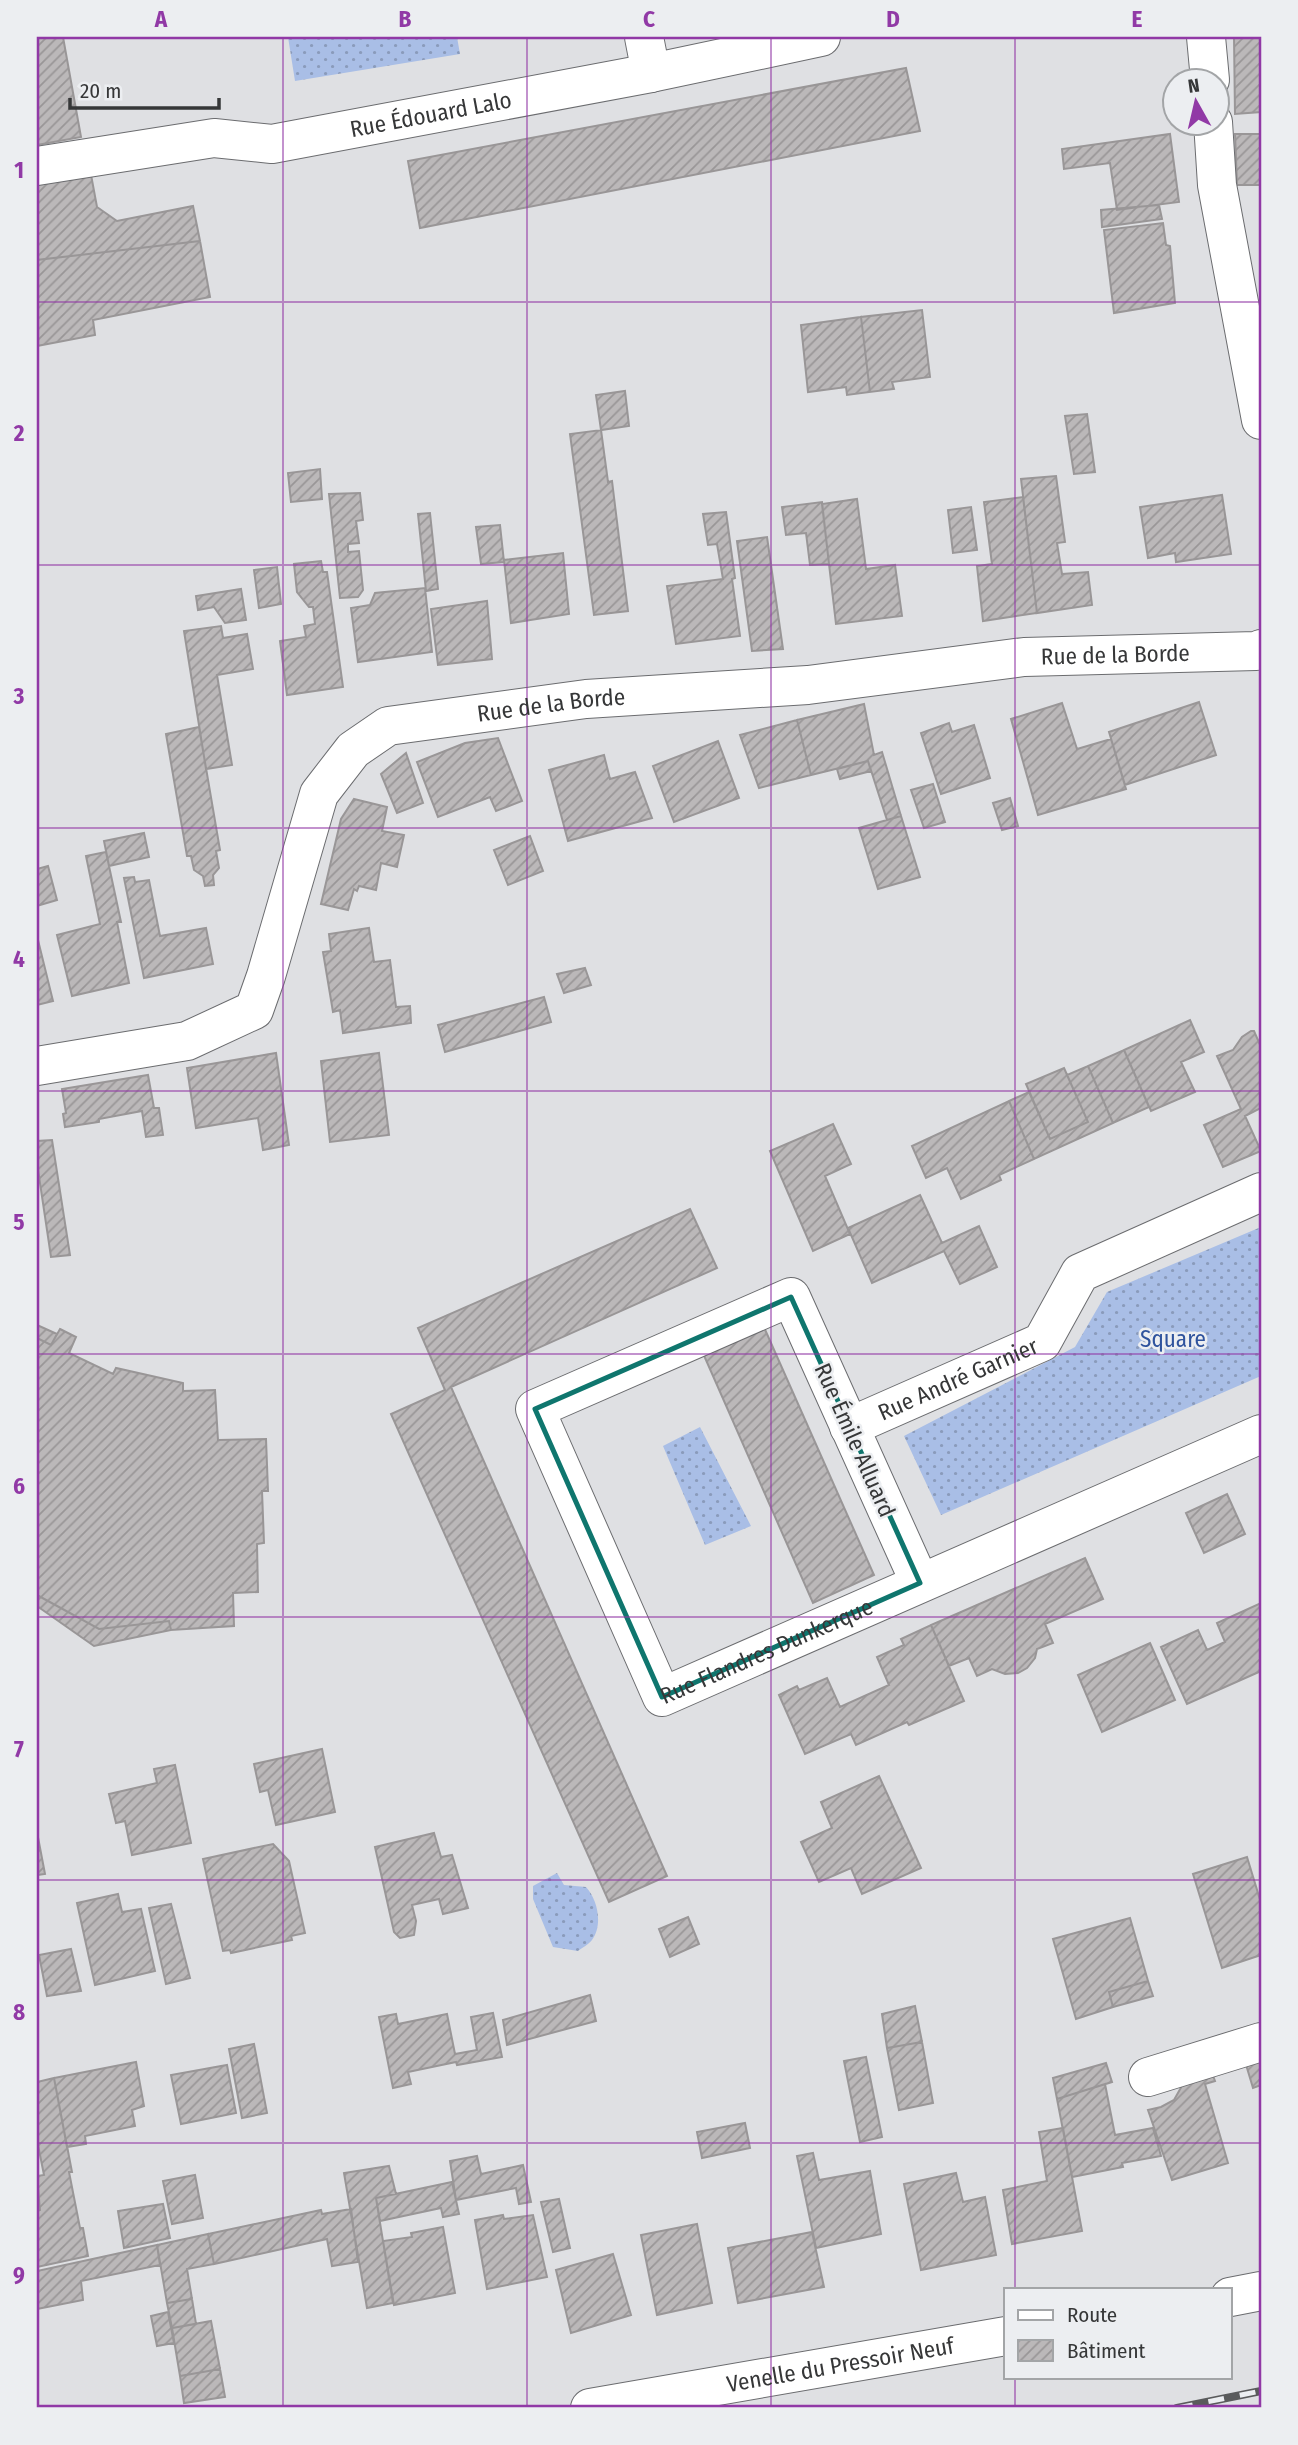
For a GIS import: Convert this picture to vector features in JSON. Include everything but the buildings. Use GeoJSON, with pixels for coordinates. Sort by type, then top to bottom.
{"type":"FeatureCollection","features":[{"type":"Feature","properties":{"kind":"street","name":"Rue Édouard Lalo"},"geometry":{"type":"LineString","coordinates":[[37,166],[214,138],[272,144],[648,55],[821,37]]}},
{"type":"Feature","properties":{"kind":"street"},"geometry":{"type":"LineString","coordinates":[[1206,37],[1209,66]]}},
{"type":"Feature","properties":{"kind":"street"},"geometry":{"type":"LineString","coordinates":[[1214,136],[1217,185],[1261,420]]}},
{"type":"Feature","properties":{"kind":"street","name":"Rue de la Borde"},"geometry":{"type":"LineString","coordinates":[[37,1066],[187,1041],[254,1010],[319,794],[353,750],[388,726],[586,699],[808,685],[1024,657],[1261,649]]}},
{"type":"Feature","properties":{"kind":"street","name":"Rue André Garnier"},"geometry":{"type":"LineString","coordinates":[[849,1427],[1042,1342],[1080,1273],[1261,1192]]}},
{"type":"Feature","properties":{"kind":"street","name":"Rue Émile Alluard"},"geometry":{"type":"LineString","coordinates":[[791,1297],[920,1583]]}},
{"type":"Feature","properties":{"kind":"street","name":"Rue Flandres Dunkerque"},"geometry":{"type":"LineString","coordinates":[[791,1297],[536,1409],[662,1697],[1261,1434]]}},
{"type":"Feature","properties":{"kind":"street"},"geometry":{"type":"LineString","coordinates":[[1147,2077],[1261,2042]]}},
{"type":"Feature","properties":{"kind":"street"},"geometry":{"type":"LineString","coordinates":[[1232,2297],[1261,2291]]}},
{"type":"Feature","properties":{"kind":"street","name":"Venelle du Pressoir Neuf"},"geometry":{"type":"LineString","coordinates":[[590,2408],[1004,2336]]}},
{"type":"Feature","properties":{"kind":"highlighted area"},"geometry":{"type":"Polygon","coordinates":[[[791,1297],[920,1583],[662,1697],[535,1409],[791,1297]]]}},
{"type":"Feature","properties":{"kind":"green space"},"geometry":{"type":"Polygon","coordinates":[[[288,37],[457,37],[460,54],[295,81],[288,37]]]}},
{"type":"Feature","properties":{"kind":"green space","name":"Square"},"geometry":{"type":"Polygon","coordinates":[[[1261,1227],[1261,1376],[941,1515],[904,1436],[1075,1347],[1107,1292],[1261,1227]]]}},
{"type":"Feature","properties":{"kind":"green space"},"geometry":{"type":"Polygon","coordinates":[[[700,1427],[751,1526],[705,1545],[663,1446],[700,1427]]]}},
{"type":"Feature","properties":{"kind":"green space"},"geometry":{"type":"Polygon","coordinates":[[[557,1873],[564,1885],[586,1887],[598,1913],[595,1934],[591,1941],[578,1951],[553,1947],[533,1899],[533,1886],[557,1873]]]}},
{"type":"Feature","properties":{"kind":"railway"},"geometry":{"type":"LineString","coordinates":[[1177,2408],[1261,2391]]}}]}
